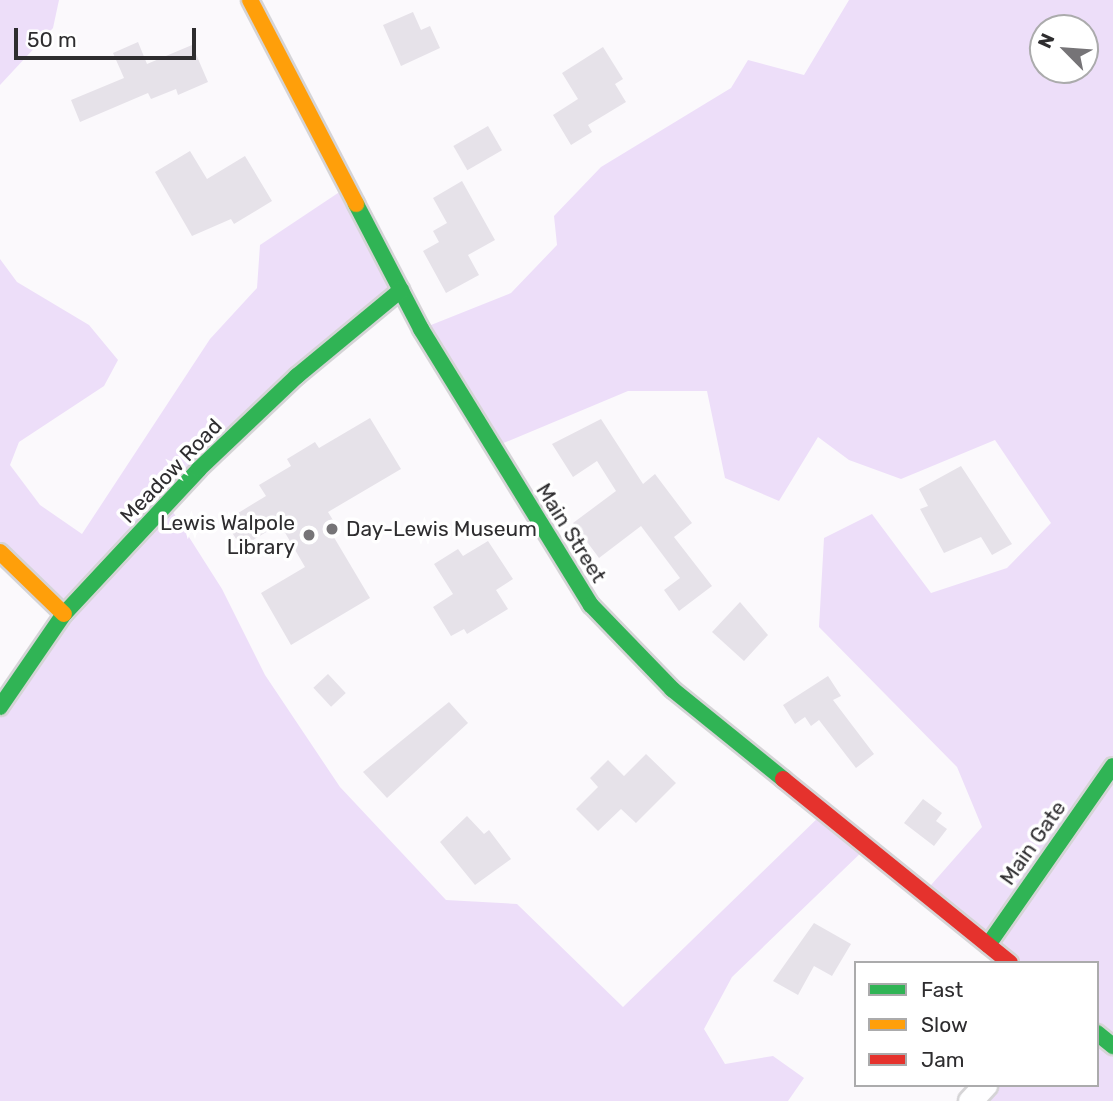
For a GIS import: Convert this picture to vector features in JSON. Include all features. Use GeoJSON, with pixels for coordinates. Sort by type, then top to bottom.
{"type":"FeatureCollection","features":[{"type":"Feature","properties":{"kind":"main road","name":"Main Street"},"geometry":{"type":"LineString","coordinates":[[250,0],[401,290],[591,605],[672,689],[1008,961]]}},
{"type":"Feature","properties":{"kind":"main road","name":"Meadow Road"},"geometry":{"type":"LineString","coordinates":[[0,707],[64,614],[209,460],[297,376],[401,290]]}},
{"type":"Feature","properties":{"kind":"main road"},"geometry":{"type":"LineString","coordinates":[[0,552],[64,614]]}},
{"type":"Feature","properties":{"kind":"main road","name":"Main Gate"},"geometry":{"type":"LineString","coordinates":[[988,945],[1113,766]]}},
{"type":"Feature","properties":{"kind":"street"},"geometry":{"type":"LineString","coordinates":[[970,1101],[983,1087]]}},
{"type":"Feature","properties":{"kind":"shaded area"},"geometry":{"type":"Polygon","coordinates":[[[0,0],[59,0],[53,28],[0,85],[0,0]]]}},
{"type":"Feature","properties":{"kind":"shaded area"},"geometry":{"type":"Polygon","coordinates":[[[849,0],[1113,0],[1113,1101],[970,1101],[983,1087],[1099,1087],[1099,961],[1008,961],[924,893],[982,827],[957,767],[819,627],[824,538],[872,514],[931,593],[1007,568],[1051,523],[995,440],[901,479],[849,460],[818,437],[779,501],[725,478],[707,391],[628,391],[494,447],[421,329],[511,293],[557,245],[554,216],[601,167],[731,88],[748,60],[804,75],[849,0]]]}},
{"type":"Feature","properties":{"kind":"shaded area"},"geometry":{"type":"Polygon","coordinates":[[[347,187],[401,290],[168,504],[222,589],[265,675],[340,787],[446,900],[517,904],[623,1007],[824,812],[867,847],[732,977],[704,1029],[725,1064],[773,1056],[804,1078],[788,1101],[0,1101],[0,707],[64,614],[0,552],[0,259],[17,282],[89,325],[118,360],[104,386],[19,442],[10,465],[40,505],[82,534],[210,339],[257,288],[260,245],[347,187]]]}},
{"type":"Feature","properties":{"kind":"building"},"geometry":{"type":"Polygon","coordinates":[[[413,12],[421,30],[430,26],[440,48],[401,66],[383,25],[413,12]]]}},
{"type":"Feature","properties":{"kind":"building"},"geometry":{"type":"Polygon","coordinates":[[[138,42],[147,64],[192,45],[208,82],[178,95],[176,89],[151,99],[148,93],[80,122],[71,100],[124,78],[113,53],[138,42]]]}},
{"type":"Feature","properties":{"kind":"building"},"geometry":{"type":"Polygon","coordinates":[[[603,47],[623,79],[615,84],[626,102],[588,125],[592,132],[571,145],[553,115],[578,99],[562,73],[603,47]]]}},
{"type":"Feature","properties":{"kind":"building"},"geometry":{"type":"Polygon","coordinates":[[[488,126],[502,150],[467,170],[453,146],[488,126]]]}},
{"type":"Feature","properties":{"kind":"building"},"geometry":{"type":"Polygon","coordinates":[[[190,151],[207,179],[245,156],[272,201],[234,224],[231,219],[192,236],[155,172],[190,151]]]}},
{"type":"Feature","properties":{"kind":"building"},"geometry":{"type":"Polygon","coordinates":[[[462,181],[495,240],[468,255],[479,275],[446,293],[423,251],[439,242],[433,231],[447,223],[433,198],[462,181]]]}},
{"type":"Feature","properties":{"kind":"building","name":"Lewis Walpole Library"},"geometry":{"type":"Polygon","coordinates":[[[370,418],[401,469],[328,512],[339,530],[332,534],[370,598],[291,645],[261,593],[305,567],[280,524],[241,547],[225,521],[266,496],[259,485],[291,466],[287,459],[315,442],[319,448],[370,418]]]}},
{"type":"Feature","properties":{"kind":"building"},"geometry":{"type":"Polygon","coordinates":[[[601,419],[643,484],[655,474],[692,523],[674,537],[712,586],[679,611],[664,590],[680,578],[641,526],[599,558],[573,523],[616,491],[597,461],[573,477],[552,444],[601,419]]]}},
{"type":"Feature","properties":{"kind":"building"},"geometry":{"type":"Polygon","coordinates":[[[961,466],[1012,544],[992,555],[981,537],[944,553],[920,509],[928,506],[919,489],[961,466]]]}},
{"type":"Feature","properties":{"kind":"building"},"geometry":{"type":"Polygon","coordinates":[[[488,541],[513,579],[496,590],[508,609],[467,634],[464,629],[451,636],[433,607],[453,594],[434,564],[458,549],[463,556],[488,541]]]}},
{"type":"Feature","properties":{"kind":"building"},"geometry":{"type":"Polygon","coordinates":[[[740,602],[768,635],[744,661],[712,632],[740,602]]]}},
{"type":"Feature","properties":{"kind":"building"},"geometry":{"type":"Polygon","coordinates":[[[328,674],[346,693],[331,707],[313,688],[328,674]]]}},
{"type":"Feature","properties":{"kind":"building"},"geometry":{"type":"Polygon","coordinates":[[[828,676],[841,696],[833,700],[874,754],[856,768],[819,720],[811,726],[805,717],[795,724],[783,705],[828,676]]]}},
{"type":"Feature","properties":{"kind":"building"},"geometry":{"type":"Polygon","coordinates":[[[449,702],[468,723],[387,798],[363,772],[449,702]]]}},
{"type":"Feature","properties":{"kind":"building"},"geometry":{"type":"Polygon","coordinates":[[[646,754],[676,783],[636,823],[621,809],[598,831],[576,809],[598,787],[590,778],[608,760],[624,776],[646,754]]]}},
{"type":"Feature","properties":{"kind":"building"},"geometry":{"type":"Polygon","coordinates":[[[923,799],[942,813],[936,821],[947,829],[934,846],[904,823],[923,799]]]}},
{"type":"Feature","properties":{"kind":"building"},"geometry":{"type":"Polygon","coordinates":[[[467,816],[484,834],[489,830],[511,859],[475,885],[440,842],[467,816]]]}},
{"type":"Feature","properties":{"kind":"building"},"geometry":{"type":"Polygon","coordinates":[[[814,923],[851,944],[832,976],[814,966],[798,995],[773,981],[814,923]]]}},
{"type":"Feature","properties":{"kind":"traffic: fast"},"geometry":{"type":"LineString","coordinates":[[356,204],[421,329],[591,605],[672,689],[783,779]]}},
{"type":"Feature","properties":{"kind":"traffic: fast"},"geometry":{"type":"LineString","coordinates":[[0,707],[64,614],[199,469],[297,376],[401,290]]}},
{"type":"Feature","properties":{"kind":"traffic: fast"},"geometry":{"type":"LineString","coordinates":[[988,945],[1113,766]]}},
{"type":"Feature","properties":{"kind":"traffic: fast"},"geometry":{"type":"LineString","coordinates":[[1099,1035],[1113,1046]]}},
{"type":"Feature","properties":{"kind":"traffic: slow"},"geometry":{"type":"LineString","coordinates":[[250,0],[356,204]]}},
{"type":"Feature","properties":{"kind":"traffic: slow"},"geometry":{"type":"LineString","coordinates":[[0,552],[64,614]]}},
{"type":"Feature","properties":{"kind":"traffic: jam"},"geometry":{"type":"LineString","coordinates":[[783,779],[1008,961]]}},
{"type":"Feature","properties":{"kind":"place","name":"Day-Lewis Museum"},"geometry":{"type":"Point","coordinates":[332,529]}},
{"type":"Feature","properties":{"kind":"place","name":"Lewis Walpole Library"},"geometry":{"type":"Point","coordinates":[309,535]}}]}
